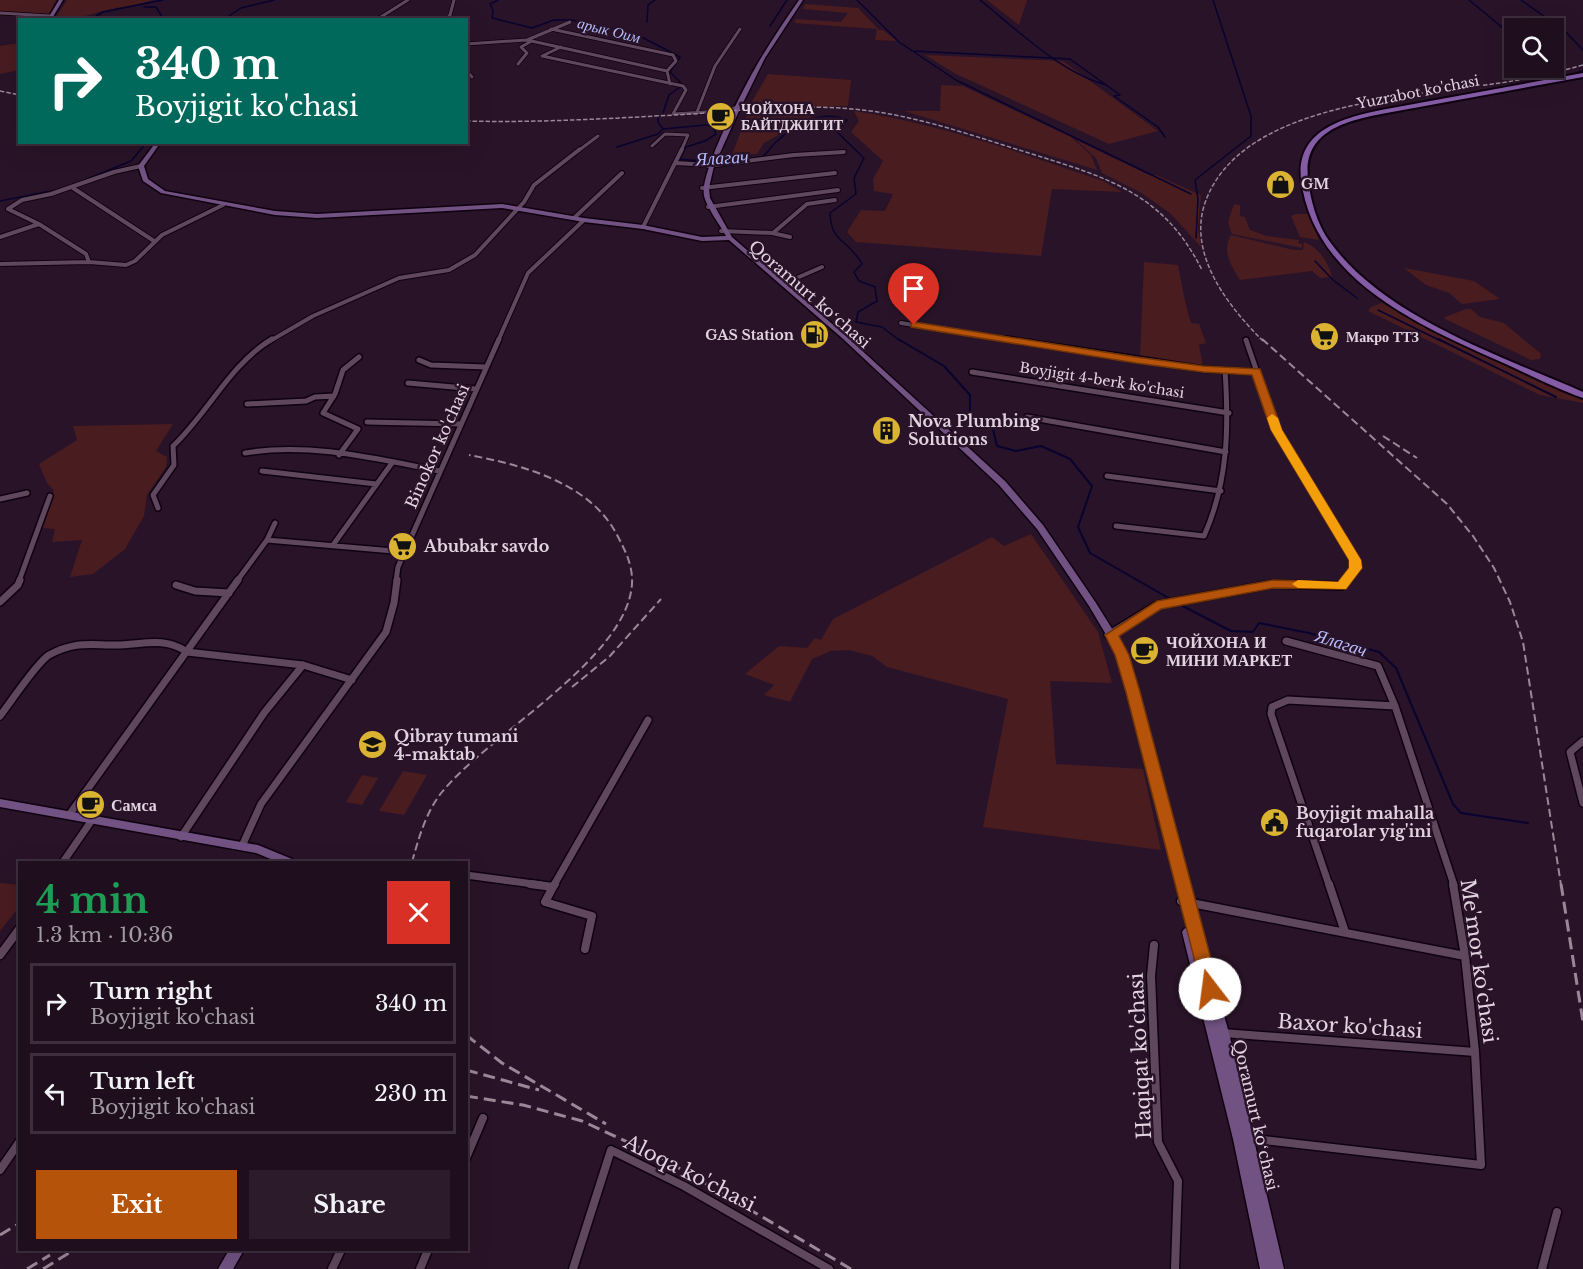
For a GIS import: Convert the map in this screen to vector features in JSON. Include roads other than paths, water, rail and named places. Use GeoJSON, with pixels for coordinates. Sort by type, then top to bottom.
{"type":"FeatureCollection","features":[{"type":"Feature","properties":{"kind":"main road"},"geometry":{"type":"LineString","coordinates":[[50,18],[61,0]]}},
{"type":"Feature","properties":{"kind":"main road"},"geometry":{"type":"LineString","coordinates":[[158,144],[141,166],[145,180],[158,190],[223,205],[311,216],[476,206],[517,207],[584,220],[643,227],[702,240],[725,235],[710,207],[704,188],[711,162],[736,107],[799,0]]}},
{"type":"Feature","properties":{"kind":"main road","name":"Yuzrabot ko'chasi"},"geometry":{"type":"LineString","coordinates":[[1583,76],[1364,118],[1336,129],[1316,144],[1311,154],[1309,168],[1316,205],[1324,227],[1343,256],[1385,295],[1454,336],[1583,393]]}},
{"type":"Feature","properties":{"kind":"main road","name":"Qoramurt koʻchasi"},"geometry":{"type":"LineString","coordinates":[[725,235],[842,338],[1002,490],[1035,528],[1109,635],[1129,693],[1183,902],[1268,1269]]}},
{"type":"Feature","properties":{"kind":"main road","name":"Qoramurt koʻchasi"},"geometry":{"type":"LineString","coordinates":[[725,235],[831,328]]}},
{"type":"Feature","properties":{"kind":"main road"},"geometry":{"type":"LineString","coordinates":[[0,803],[181,837],[242,846],[272,853],[286,861]]}},
{"type":"Feature","properties":{"kind":"main road","name":"Qoramurt koʻchasi"},"geometry":{"type":"LineString","coordinates":[[1183,902],[1222,1032],[1277,1269]]}},
{"type":"Feature","properties":{"kind":"main road"},"geometry":{"type":"LineString","coordinates":[[225,1269],[236,1251]]}},
{"type":"Feature","properties":{"kind":"street"},"geometry":{"type":"LineString","coordinates":[[379,18],[408,0]]}},
{"type":"Feature","properties":{"kind":"street"},"geometry":{"type":"LineString","coordinates":[[446,18],[450,15],[454,0]]}},
{"type":"Feature","properties":{"kind":"street"},"geometry":{"type":"LineString","coordinates":[[0,13],[50,18]]}},
{"type":"Feature","properties":{"kind":"street"},"geometry":{"type":"LineString","coordinates":[[518,64],[526,53],[521,47],[551,29],[570,22]]}},
{"type":"Feature","properties":{"kind":"street"},"geometry":{"type":"LineString","coordinates":[[551,29],[673,55],[676,61],[667,71]]}},
{"type":"Feature","properties":{"kind":"street"},"geometry":{"type":"LineString","coordinates":[[697,112],[715,66],[740,29]]}},
{"type":"Feature","properties":{"kind":"street"},"geometry":{"type":"LineString","coordinates":[[468,44],[529,41],[667,71]]}},
{"type":"Feature","properties":{"kind":"street"},"geometry":{"type":"LineString","coordinates":[[561,47],[542,56],[683,86],[686,90],[673,114],[723,111],[736,107]]}},
{"type":"Feature","properties":{"kind":"street"},"geometry":{"type":"LineString","coordinates":[[667,71],[671,84]]}},
{"type":"Feature","properties":{"kind":"street"},"geometry":{"type":"LineString","coordinates":[[643,227],[688,135],[665,134],[652,146]]}},
{"type":"Feature","properties":{"kind":"street"},"geometry":{"type":"LineString","coordinates":[[158,508],[153,495],[174,465],[173,446],[192,428],[237,368],[261,346],[313,316],[399,278],[449,270],[475,255],[524,202],[534,185],[598,136]]}},
{"type":"Feature","properties":{"kind":"street"},"geometry":{"type":"LineString","coordinates":[[676,163],[844,152]]}},
{"type":"Feature","properties":{"kind":"street"},"geometry":{"type":"LineString","coordinates":[[89,262],[86,254],[39,224],[8,209],[15,202],[73,188],[112,171],[141,166]]}},
{"type":"Feature","properties":{"kind":"street"},"geometry":{"type":"LineString","coordinates":[[574,218],[622,172]]}},
{"type":"Feature","properties":{"kind":"street"},"geometry":{"type":"LineString","coordinates":[[704,188],[835,173]]}},
{"type":"Feature","properties":{"kind":"street"},"geometry":{"type":"LineString","coordinates":[[73,188],[154,241]]}},
{"type":"Feature","properties":{"kind":"street"},"geometry":{"type":"LineString","coordinates":[[710,207],[838,190]]}},
{"type":"Feature","properties":{"kind":"street"},"geometry":{"type":"LineString","coordinates":[[773,233],[807,204],[835,200]]}},
{"type":"Feature","properties":{"kind":"street"},"geometry":{"type":"LineString","coordinates":[[0,264],[89,262],[126,264],[135,261],[154,241],[223,205]]}},
{"type":"Feature","properties":{"kind":"street","name":"Binokor ko'chasi"},"geometry":{"type":"LineString","coordinates":[[242,846],[261,804],[386,632],[394,603],[398,567],[528,273],[584,220]]}},
{"type":"Feature","properties":{"kind":"street"},"geometry":{"type":"LineString","coordinates":[[0,237],[39,224]]}},
{"type":"Feature","properties":{"kind":"street"},"geometry":{"type":"LineString","coordinates":[[725,235],[773,233],[790,237]]}},
{"type":"Feature","properties":{"kind":"street"},"geometry":{"type":"LineString","coordinates":[[783,284],[822,267]]}},
{"type":"Feature","properties":{"kind":"street"},"geometry":{"type":"LineString","coordinates":[[901,324],[1136,360],[1256,372]]}},
{"type":"Feature","properties":{"kind":"street"},"geometry":{"type":"LineString","coordinates":[[1109,635],[1157,605],[1273,584],[1341,586],[1356,568],[1355,560],[1277,430],[1246,340]]}},
{"type":"Feature","properties":{"kind":"street"},"geometry":{"type":"LineString","coordinates":[[339,456],[358,429],[323,413],[334,396],[343,370],[359,357]]}},
{"type":"Feature","properties":{"kind":"street"},"geometry":{"type":"LineString","coordinates":[[419,360],[431,365],[486,367]]}},
{"type":"Feature","properties":{"kind":"street"},"geometry":{"type":"LineString","coordinates":[[1116,526],[1204,536],[1216,513],[1226,452],[1229,413],[1225,370]]}},
{"type":"Feature","properties":{"kind":"street","name":"Boyjigit 4-berk ko'chasi"},"geometry":{"type":"LineString","coordinates":[[972,372],[1229,413]]}},
{"type":"Feature","properties":{"kind":"street"},"geometry":{"type":"LineString","coordinates":[[408,383],[477,389]]}},
{"type":"Feature","properties":{"kind":"street"},"geometry":{"type":"LineString","coordinates":[[247,404],[306,401],[315,397],[334,396]]}},
{"type":"Feature","properties":{"kind":"street"},"geometry":{"type":"LineString","coordinates":[[1027,417],[1226,452]]}},
{"type":"Feature","properties":{"kind":"street"},"geometry":{"type":"LineString","coordinates":[[367,422],[461,424]]}},
{"type":"Feature","properties":{"kind":"street"},"geometry":{"type":"LineString","coordinates":[[245,453],[261,448],[339,456],[440,471]]}},
{"type":"Feature","properties":{"kind":"street"},"geometry":{"type":"LineString","coordinates":[[333,545],[392,463]]}},
{"type":"Feature","properties":{"kind":"street"},"geometry":{"type":"LineString","coordinates":[[262,471],[376,484]]}},
{"type":"Feature","properties":{"kind":"street"},"geometry":{"type":"LineString","coordinates":[[1107,476],[1221,491]]}},
{"type":"Feature","properties":{"kind":"street"},"geometry":{"type":"LineString","coordinates":[[0,499],[27,493]]}},
{"type":"Feature","properties":{"kind":"street"},"geometry":{"type":"LineString","coordinates":[[0,602],[18,585],[50,496]]}},
{"type":"Feature","properties":{"kind":"street"},"geometry":{"type":"LineString","coordinates":[[69,815],[267,540],[275,524]]}},
{"type":"Feature","properties":{"kind":"street"},"geometry":{"type":"LineString","coordinates":[[267,540],[405,552]]}},
{"type":"Feature","properties":{"kind":"street"},"geometry":{"type":"LineString","coordinates":[[176,585],[195,591],[229,593]]}},
{"type":"Feature","properties":{"kind":"street"},"geometry":{"type":"LineString","coordinates":[[0,716],[47,656],[82,643],[117,645],[151,641],[177,645],[187,652],[303,665],[352,680]]}},
{"type":"Feature","properties":{"kind":"street","name":"Me'mor ko'chasi"},"geometry":{"type":"LineString","coordinates":[[1245,1138],[1481,1165],[1475,1052],[1456,892],[1395,706],[1378,666],[1286,641]]}},
{"type":"Feature","properties":{"kind":"street"},"geometry":{"type":"LineString","coordinates":[[181,837],[264,713],[303,665]]}},
{"type":"Feature","properties":{"kind":"street"},"geometry":{"type":"LineString","coordinates":[[1345,932],[1271,714],[1272,707],[1288,700],[1395,706]]}},
{"type":"Feature","properties":{"kind":"street"},"geometry":{"type":"LineString","coordinates":[[585,949],[592,916],[545,902],[648,720]]}},
{"type":"Feature","properties":{"kind":"street"},"geometry":{"type":"LineString","coordinates":[[1583,741],[1570,752],[1583,803]]}},
{"type":"Feature","properties":{"kind":"street"},"geometry":{"type":"LineString","coordinates":[[64,861],[92,820]]}},
{"type":"Feature","properties":{"kind":"street"},"geometry":{"type":"LineString","coordinates":[[468,875],[553,886]]}},
{"type":"Feature","properties":{"kind":"street"},"geometry":{"type":"LineString","coordinates":[[1183,902],[1465,956]]}},
{"type":"Feature","properties":{"kind":"street"},"geometry":{"type":"LineString","coordinates":[[0,955],[18,933]]}},
{"type":"Feature","properties":{"kind":"street","name":"Haqiqat ko'chasi"},"geometry":{"type":"LineString","coordinates":[[1154,945],[1151,976],[1158,1142],[1178,1181],[1175,1269]]}},
{"type":"Feature","properties":{"kind":"street","name":"Baxor ko'chasi"},"geometry":{"type":"LineString","coordinates":[[1222,1032],[1475,1052]]}},
{"type":"Feature","properties":{"kind":"street"},"geometry":{"type":"LineString","coordinates":[[468,1153],[483,1118]]}},
{"type":"Feature","properties":{"kind":"street"},"geometry":{"type":"LineString","coordinates":[[0,1170],[18,1144]]}},
{"type":"Feature","properties":{"kind":"street","name":"Aloqa ko'chasi"},"geometry":{"type":"LineString","coordinates":[[573,1269],[611,1150],[684,1186],[829,1269]]}},
{"type":"Feature","properties":{"kind":"street"},"geometry":{"type":"LineString","coordinates":[[1542,1269],[1557,1212]]}},
{"type":"Feature","properties":{"kind":"street"},"geometry":{"type":"LineString","coordinates":[[332,1269],[341,1251]]}},
{"type":"Feature","properties":{"kind":"street"},"geometry":{"type":"LineString","coordinates":[[420,1269],[428,1251]]}},
{"type":"Feature","properties":{"kind":"waterway"},"geometry":{"type":"LineString","coordinates":[[93,18],[103,12],[163,0]]}},
{"type":"Feature","properties":{"kind":"waterway"},"geometry":{"type":"LineString","coordinates":[[226,18],[241,8],[274,0]]}},
{"type":"Feature","properties":{"kind":"waterway","name":"арык Оим"},"geometry":{"type":"LineString","coordinates":[[498,0],[490,4],[493,10],[492,18],[532,28],[554,20],[571,20],[634,33],[680,57],[670,72],[680,82],[680,87],[669,95],[663,113]]}},
{"type":"Feature","properties":{"kind":"waterway"},"geometry":{"type":"LineString","coordinates":[[647,22],[648,5],[655,0]]}},
{"type":"Feature","properties":{"kind":"waterway"},"geometry":{"type":"LineString","coordinates":[[770,26],[787,0]]}},
{"type":"Feature","properties":{"kind":"waterway"},"geometry":{"type":"LineString","coordinates":[[857,0],[899,42],[913,51]]}},
{"type":"Feature","properties":{"kind":"waterway"},"geometry":{"type":"LineString","coordinates":[[980,0],[1053,58]]}},
{"type":"Feature","properties":{"kind":"waterway"},"geometry":{"type":"LineString","coordinates":[[1196,238],[1198,199],[1195,180],[1251,136],[1251,116],[1213,0]]}},
{"type":"Feature","properties":{"kind":"waterway"},"geometry":{"type":"LineString","coordinates":[[1469,0],[1504,29]]}},
{"type":"Feature","properties":{"kind":"waterway"},"geometry":{"type":"LineString","coordinates":[[1521,0],[1565,31],[1583,50]]}},
{"type":"Feature","properties":{"kind":"waterway"},"geometry":{"type":"LineString","coordinates":[[144,7],[156,7],[163,18]]}},
{"type":"Feature","properties":{"kind":"waterway"},"geometry":{"type":"LineString","coordinates":[[913,51],[1053,58]]}},
{"type":"Feature","properties":{"kind":"waterway"},"geometry":{"type":"LineString","coordinates":[[913,51],[956,80],[1191,194]]}},
{"type":"Feature","properties":{"kind":"waterway"},"geometry":{"type":"LineString","coordinates":[[1053,58],[1070,59],[1120,95],[1114,96],[1158,127],[1165,137]]}},
{"type":"Feature","properties":{"kind":"waterway"},"geometry":{"type":"LineString","coordinates":[[1053,58],[1087,78],[1103,84]]}},
{"type":"Feature","properties":{"kind":"waterway"},"geometry":{"type":"LineString","coordinates":[[1578,72],[1583,71]]}},
{"type":"Feature","properties":{"kind":"waterway","name":"Ялагач"},"geometry":{"type":"LineString","coordinates":[[663,129],[706,125],[713,127],[716,134],[705,141],[686,147],[680,159],[736,160],[763,156],[783,135],[809,120],[828,116],[847,120],[837,132],[864,158],[854,178],[856,194],[830,213],[831,223],[837,236],[852,250],[862,264],[854,272],[859,281],[875,287],[877,301],[858,312],[856,322],[882,327],[900,341]]}},
{"type":"Feature","properties":{"kind":"waterway","name":"арык Оим"},"geometry":{"type":"LineString","coordinates":[[658,117],[658,122],[663,129]]}},
{"type":"Feature","properties":{"kind":"waterway","name":"арык Оим"},"geometry":{"type":"LineString","coordinates":[[617,147],[658,134],[663,129]]}},
{"type":"Feature","properties":{"kind":"waterway"},"geometry":{"type":"LineString","coordinates":[[75,184],[131,161],[145,144]]}},
{"type":"Feature","properties":{"kind":"waterway"},"geometry":{"type":"LineString","coordinates":[[0,201],[56,190]]}},
{"type":"Feature","properties":{"kind":"waterway"},"geometry":{"type":"LineString","coordinates":[[1315,261],[1333,280],[1357,298]]}},
{"type":"Feature","properties":{"kind":"waterway"},"geometry":{"type":"LineString","coordinates":[[1378,310],[1441,341]]}},
{"type":"Feature","properties":{"kind":"waterway","name":"Ялагач"},"geometry":{"type":"LineString","coordinates":[[898,339],[944,366],[970,395],[970,417],[993,429],[997,446],[1016,451],[1041,446],[1070,459],[1092,486],[1078,527],[1090,553],[1172,600]]}},
{"type":"Feature","properties":{"kind":"waterway"},"geometry":{"type":"LineString","coordinates":[[1438,339],[1556,397]]}},
{"type":"Feature","properties":{"kind":"waterway","name":"Ялагач"},"geometry":{"type":"LineString","coordinates":[[1177,603],[1231,631],[1253,632],[1259,623],[1309,633],[1379,652],[1396,668],[1453,804],[1461,813],[1528,823]]}},
{"type":"Feature","properties":{"kind":"railway"},"geometry":{"type":"LineString","coordinates":[[1263,341],[1225,297],[1207,262],[1202,244],[1201,225],[1204,206],[1221,173],[1249,147],[1284,127],[1324,113],[1409,95],[1522,79],[1583,65]]}},
{"type":"Feature","properties":{"kind":"railway"},"geometry":{"type":"LineString","coordinates":[[0,91],[18,95]]}},
{"type":"Feature","properties":{"kind":"railway"},"geometry":{"type":"LineString","coordinates":[[468,121],[580,120],[792,107],[852,109],[898,116],[965,133],[1060,163],[1110,181],[1132,192],[1170,223],[1187,244],[1202,270]]}},
{"type":"Feature","properties":{"kind":"railway"},"geometry":{"type":"LineString","coordinates":[[1262,339],[1447,504],[1473,536],[1494,568],[1510,602],[1523,642],[1561,885]]}},
{"type":"Feature","properties":{"kind":"railway"},"geometry":{"type":"LineString","coordinates":[[1383,436],[1417,458]]}},
{"type":"Feature","properties":{"kind":"railway"},"geometry":{"type":"LineString","coordinates":[[412,861],[427,816],[442,792],[463,769],[553,694],[607,640],[624,612],[632,584],[630,564],[616,533],[604,515],[589,501],[552,479],[510,464],[469,455]]}},
{"type":"Feature","properties":{"kind":"railway"},"geometry":{"type":"LineString","coordinates":[[572,687],[609,657],[661,599]]}},
{"type":"Feature","properties":{"kind":"railway"},"geometry":{"type":"LineString","coordinates":[[1561,884],[1583,1022]]}},
{"type":"Feature","properties":{"kind":"railway"},"geometry":{"type":"LineString","coordinates":[[468,1037],[502,1063],[606,1124]]}},
{"type":"Feature","properties":{"kind":"railway"},"geometry":{"type":"LineString","coordinates":[[468,1071],[539,1090]]}},
{"type":"Feature","properties":{"kind":"railway"},"geometry":{"type":"LineString","coordinates":[[468,1096],[523,1105],[582,1121],[660,1157],[851,1269]]}},
{"type":"Feature","properties":{"kind":"railway"},"geometry":{"type":"LineString","coordinates":[[0,1235],[18,1224]]}},
{"type":"Feature","properties":{"kind":"railway"},"geometry":{"type":"LineString","coordinates":[[43,1269],[72,1251]]}},
{"type":"Feature","properties":{"kind":"railway"},"geometry":{"type":"LineString","coordinates":[[27,1269],[50,1255]]}},
{"type":"Feature","properties":{"kind":"place","name":"ЧОЙХОНА БАЙТДЖИГИТ"},"geometry":{"type":"Point","coordinates":[720,117]}},
{"type":"Feature","properties":{"kind":"place","name":"GM"},"geometry":{"type":"Point","coordinates":[1280,184]}},
{"type":"Feature","properties":{"kind":"place","name":"GAS Station"},"geometry":{"type":"Point","coordinates":[815,335]}},
{"type":"Feature","properties":{"kind":"place","name":"Макро ТТЗ"},"geometry":{"type":"Point","coordinates":[1325,337]}},
{"type":"Feature","properties":{"kind":"place","name":"Nova Plumbing Solutions"},"geometry":{"type":"Point","coordinates":[887,430]}},
{"type":"Feature","properties":{"kind":"place","name":"Abubakr savdo"},"geometry":{"type":"Point","coordinates":[403,546]}},
{"type":"Feature","properties":{"kind":"place","name":"ЧОЙХОНА И МИНИ МАРКЕТ"},"geometry":{"type":"Point","coordinates":[1145,651]}},
{"type":"Feature","properties":{"kind":"place","name":"Qibray tumani 4-maktab"},"geometry":{"type":"Point","coordinates":[373,745]}},
{"type":"Feature","properties":{"kind":"place","name":"Самса"},"geometry":{"type":"Point","coordinates":[90,805]}},
{"type":"Feature","properties":{"kind":"place","name":"Boyjigit mahalla fuqarolar yig'ini"},"geometry":{"type":"Point","coordinates":[1275,822]}}]}
